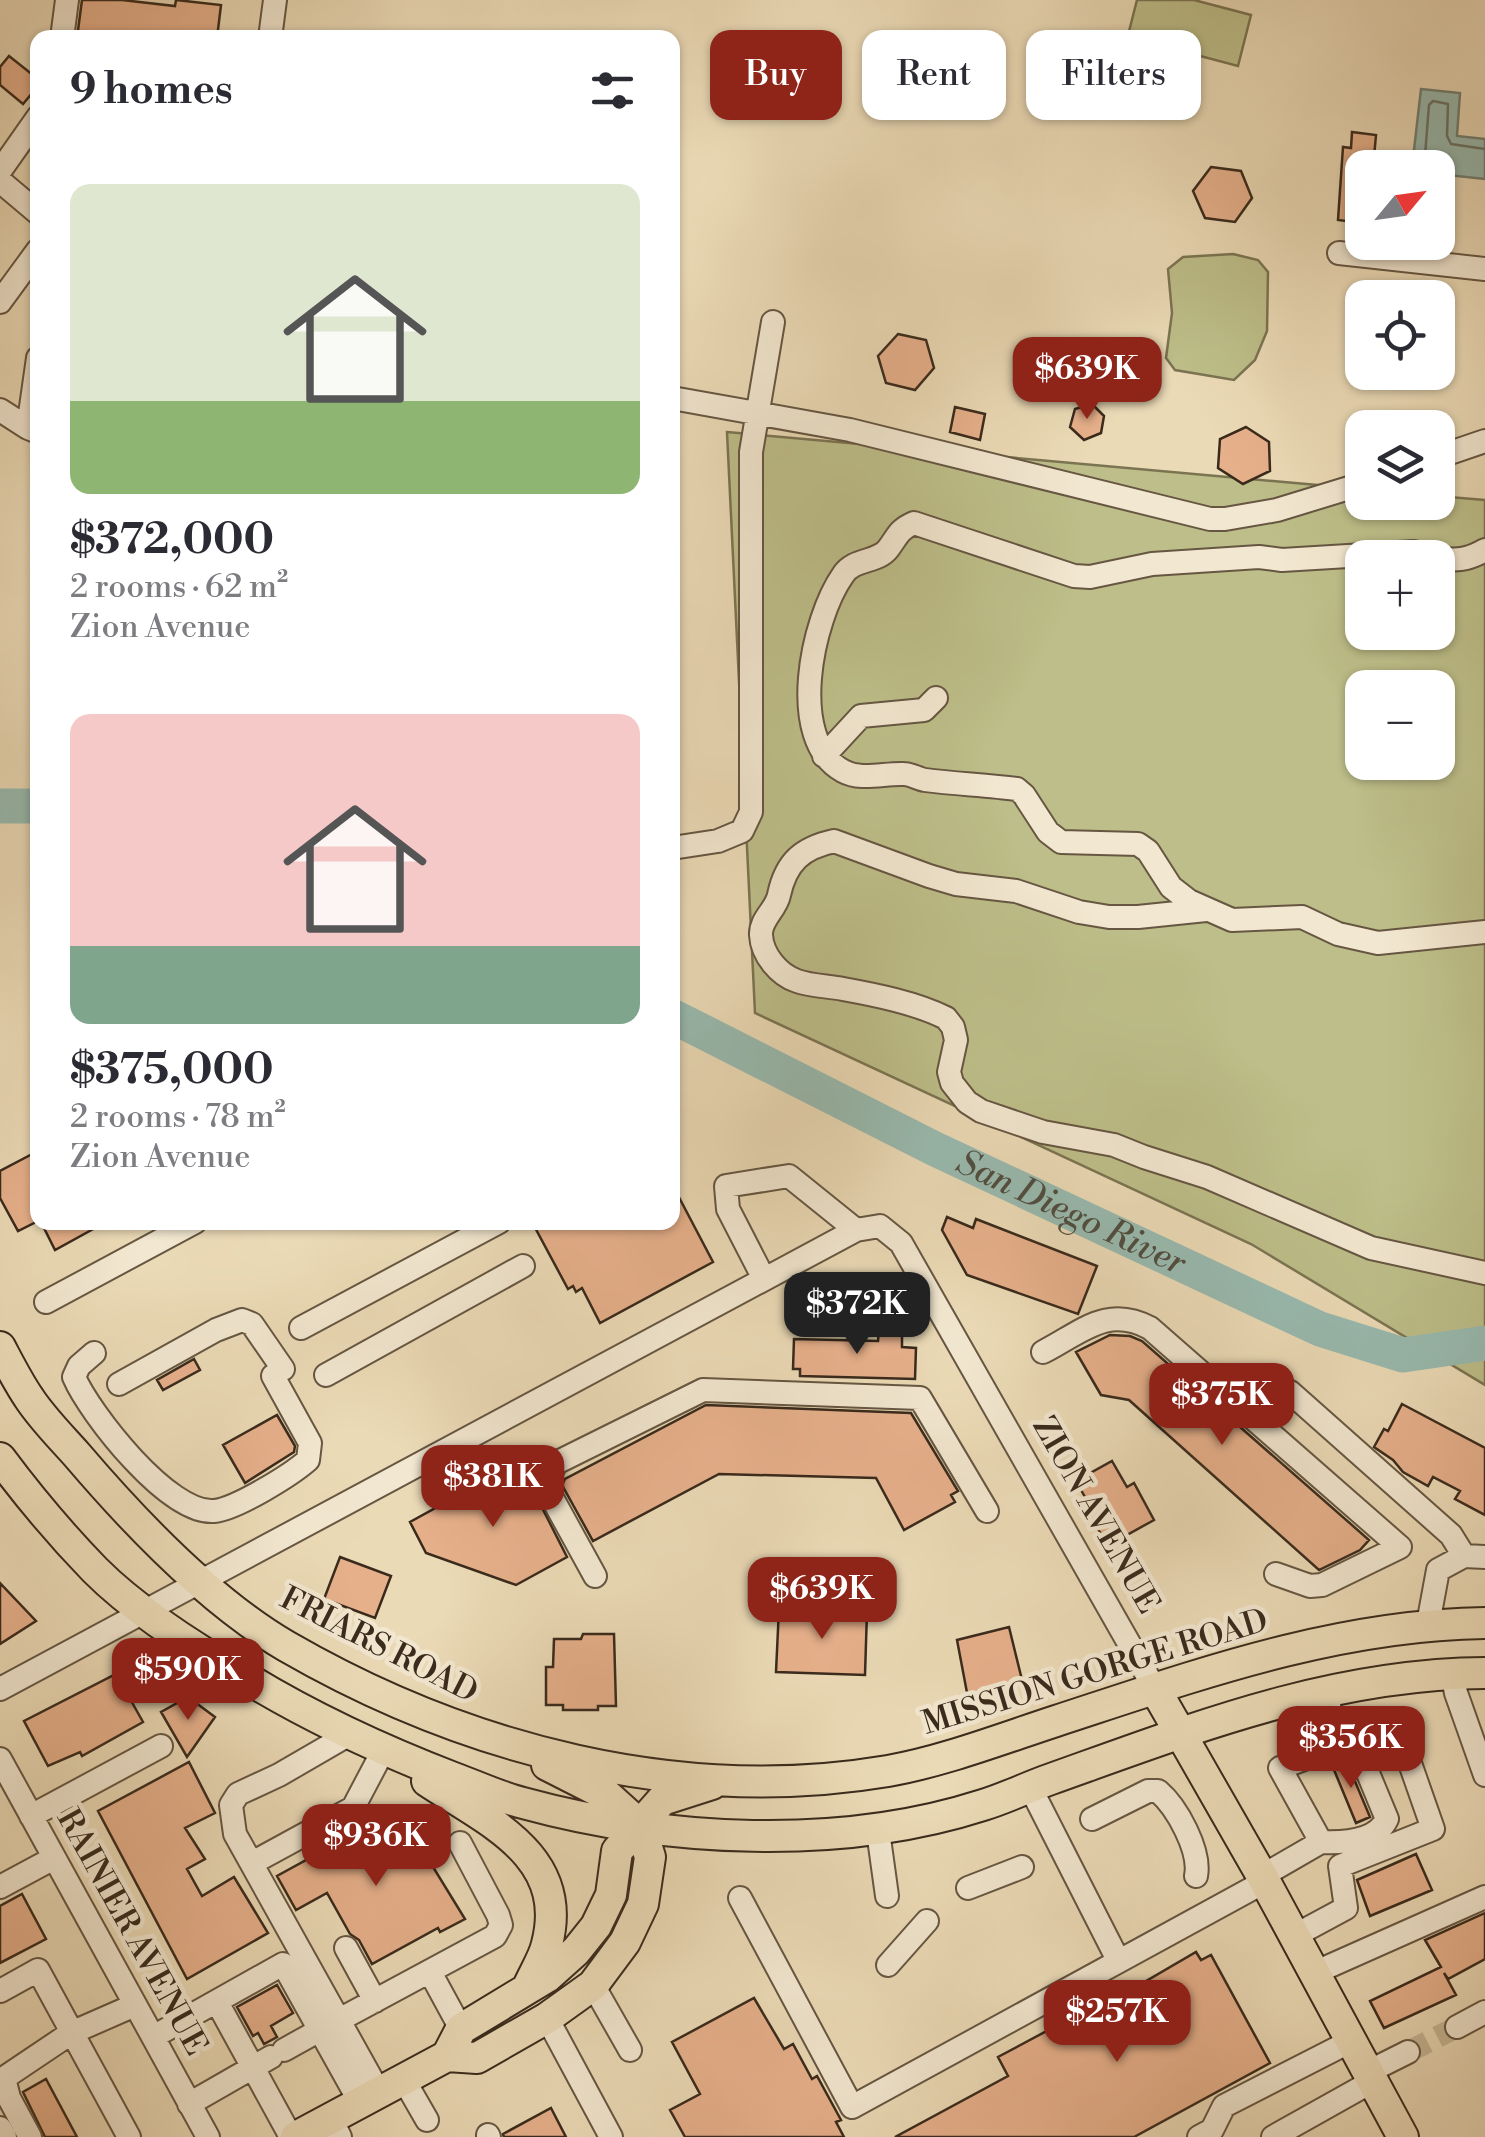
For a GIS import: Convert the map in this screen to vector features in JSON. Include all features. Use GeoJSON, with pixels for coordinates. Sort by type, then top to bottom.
{"type":"FeatureCollection","features":[{"type":"Feature","properties":{"kind":"main road","name":"FRIARS ROAD"},"geometry":{"type":"LineString","coordinates":[[0,1347],[29,1399],[122,1508],[198,1581],[285,1645],[407,1706],[509,1746],[638,1772],[724,1780]]}},
{"type":"Feature","properties":{"kind":"main road"},"geometry":{"type":"LineString","coordinates":[[0,1458],[97,1572],[194,1646],[309,1716],[383,1751],[519,1802],[576,1816],[713,1833],[796,1835],[878,1831],[982,1806],[1180,1734],[1325,1689],[1452,1673],[1485,1673]]}},
{"type":"Feature","properties":{"kind":"main road","name":"MISSION GORGE ROAD"},"geometry":{"type":"LineString","coordinates":[[724,1780],[812,1780],[890,1770],[976,1747],[1243,1660],[1428,1624],[1485,1622]]}},
{"type":"Feature","properties":{"kind":"main road","name":"ZION AVENUE"},"geometry":{"type":"LineString","coordinates":[[1155,1689],[1403,2137]]}},
{"type":"Feature","properties":{"kind":"main road"},"geometry":{"type":"LineString","coordinates":[[294,2137],[335,2128],[381,2093],[447,2056],[477,2058],[546,2018],[592,1985],[624,1942],[643,1904],[650,1857],[640,1825],[608,1796],[509,1746]]}},
{"type":"Feature","properties":{"kind":"main road"},"geometry":{"type":"LineString","coordinates":[[383,1751],[514,1838],[543,1875],[552,1908],[550,1929],[546,1948],[526,1990]]}},
{"type":"Feature","properties":{"kind":"main road"},"geometry":{"type":"LineString","coordinates":[[447,2056],[461,2029],[547,1977],[576,1951],[596,1926],[611,1895],[617,1851],[662,1800],[724,1780]]}},
{"type":"Feature","properties":{"kind":"street"},"geometry":{"type":"LineString","coordinates":[[63,30],[67,0]]}},
{"type":"Feature","properties":{"kind":"street"},"geometry":{"type":"LineString","coordinates":[[271,30],[275,0]]}},
{"type":"Feature","properties":{"kind":"street"},"geometry":{"type":"LineString","coordinates":[[0,171],[30,129]]}},
{"type":"Feature","properties":{"kind":"street"},"geometry":{"type":"LineString","coordinates":[[0,181],[30,206]]}},
{"type":"Feature","properties":{"kind":"street"},"geometry":{"type":"LineString","coordinates":[[1339,254],[1485,269]]}},
{"type":"Feature","properties":{"kind":"street"},"geometry":{"type":"LineString","coordinates":[[0,302],[30,261]]}},
{"type":"Feature","properties":{"kind":"street"},"geometry":{"type":"LineString","coordinates":[[680,847],[718,841],[742,830],[751,812],[751,452],[773,322]]}},
{"type":"Feature","properties":{"kind":"street"},"geometry":{"type":"LineString","coordinates":[[680,400],[850,430],[1210,519],[1276,510],[1345,489]]}},
{"type":"Feature","properties":{"kind":"street"},"geometry":{"type":"LineString","coordinates":[[0,410],[30,428]]}},
{"type":"Feature","properties":{"kind":"street"},"geometry":{"type":"LineString","coordinates":[[1455,451],[1485,440]]}},
{"type":"Feature","properties":{"kind":"street"},"geometry":{"type":"LineString","coordinates":[[1345,556],[1282,560],[1258,556],[1152,564],[1090,577],[1074,576],[914,523],[900,529],[888,549],[852,564],[827,600],[808,686],[818,749],[841,770],[857,775],[906,774],[921,780],[1017,789],[1048,832],[1060,842],[1138,844],[1148,851],[1171,887],[1189,901],[1232,920],[1302,918],[1338,934],[1378,943],[1483,934]]}},
{"type":"Feature","properties":{"kind":"street"},"geometry":{"type":"LineString","coordinates":[[1455,560],[1472,558],[1485,550]]}},
{"type":"Feature","properties":{"kind":"street"},"geometry":{"type":"LineString","coordinates":[[824,756],[860,716],[924,710],[936,698]]}},
{"type":"Feature","properties":{"kind":"street"},"geometry":{"type":"LineString","coordinates":[[1210,910],[1138,916],[1079,912],[1016,891],[956,884],[834,841],[800,853],[789,864],[778,904],[763,922],[760,934],[774,966],[796,981],[848,990],[946,1018],[956,1040],[950,1072],[952,1083],[967,1102],[981,1110],[1043,1132],[1114,1145],[1207,1176],[1371,1248],[1485,1273]]}},
{"type":"Feature","properties":{"kind":"street"},"geometry":{"type":"LineString","coordinates":[[0,1689],[856,1230],[789,1176],[726,1186],[728,1209],[764,1278]]}},
{"type":"Feature","properties":{"kind":"street","name":"ZION AVENUE"},"geometry":{"type":"LineString","coordinates":[[856,1230],[880,1226],[901,1244],[1155,1689]]}},
{"type":"Feature","properties":{"kind":"street"},"geometry":{"type":"LineString","coordinates":[[301,1328],[484,1230]]}},
{"type":"Feature","properties":{"kind":"street"},"geometry":{"type":"LineString","coordinates":[[46,1302],[160,1231]]}},
{"type":"Feature","properties":{"kind":"street"},"geometry":{"type":"LineString","coordinates":[[326,1375],[524,1266]]}},
{"type":"Feature","properties":{"kind":"street"},"geometry":{"type":"LineString","coordinates":[[1043,1352],[1109,1317],[1133,1319],[1150,1328],[1400,1547],[1322,1585],[1310,1586],[1276,1574]]}},
{"type":"Feature","properties":{"kind":"street"},"geometry":{"type":"LineString","coordinates":[[94,1353],[78,1366],[74,1377],[81,1393],[115,1438],[166,1492],[197,1508],[212,1511],[233,1505],[308,1460],[310,1444],[252,1324],[242,1320],[216,1330],[119,1384]]}},
{"type":"Feature","properties":{"kind":"street"},"geometry":{"type":"LineString","coordinates":[[594,1576],[545,1485],[556,1463],[702,1390],[920,1398],[987,1511]]}},
{"type":"Feature","properties":{"kind":"street"},"geometry":{"type":"LineString","coordinates":[[1290,1392],[1474,1557],[1438,1570],[1428,1624]]}},
{"type":"Feature","properties":{"kind":"street"},"geometry":{"type":"LineString","coordinates":[[152,1686],[171,1676],[194,1646]]}},
{"type":"Feature","properties":{"kind":"street"},"geometry":{"type":"LineString","coordinates":[[1452,1673],[1478,1740],[1485,1775]]}},
{"type":"Feature","properties":{"kind":"street"},"geometry":{"type":"LineString","coordinates":[[1325,1689],[1338,1746]]}},
{"type":"Feature","properties":{"kind":"street"},"geometry":{"type":"LineString","coordinates":[[329,2025],[235,1834],[230,1805],[238,1794],[348,1734]]}},
{"type":"Feature","properties":{"kind":"street"},"geometry":{"type":"LineString","coordinates":[[740,1898],[852,2108],[1087,1980],[1322,1842],[1348,1843],[1379,1831],[1387,1819],[1358,1749],[1350,1745],[1280,1768],[1322,1842]]}},
{"type":"Feature","properties":{"kind":"street"},"geometry":{"type":"LineString","coordinates":[[31,1816],[160,1746]]}},
{"type":"Feature","properties":{"kind":"street"},"geometry":{"type":"LineString","coordinates":[[1294,1936],[1346,1908],[1340,1866],[1434,1829],[1406,1750]]}},
{"type":"Feature","properties":{"kind":"street"},"geometry":{"type":"LineString","coordinates":[[252,1863],[354,1808],[383,1751]]}},
{"type":"Feature","properties":{"kind":"street","name":"RAINIER AVENUE"},"geometry":{"type":"LineString","coordinates":[[0,1759],[208,2137]]}},
{"type":"Feature","properties":{"kind":"street"},"geometry":{"type":"LineString","coordinates":[[1030,1787],[1118,1960]]}},
{"type":"Feature","properties":{"kind":"street"},"geometry":{"type":"LineString","coordinates":[[1092,1818],[1158,1791],[1168,1799],[1185,1832],[1196,1858],[1196,1876]]}},
{"type":"Feature","properties":{"kind":"street"},"geometry":{"type":"LineString","coordinates":[[878,1831],[888,1896]]}},
{"type":"Feature","properties":{"kind":"street"},"geometry":{"type":"LineString","coordinates":[[190,2104],[329,2025],[488,1942],[501,1924],[460,1844]]}},
{"type":"Feature","properties":{"kind":"street"},"geometry":{"type":"LineString","coordinates":[[0,1887],[54,1858]]}},
{"type":"Feature","properties":{"kind":"street"},"geometry":{"type":"LineString","coordinates":[[968,1888],[1022,1867]]}},
{"type":"Feature","properties":{"kind":"street"},"geometry":{"type":"LineString","coordinates":[[1314,1973],[1485,1897]]}},
{"type":"Feature","properties":{"kind":"street"},"geometry":{"type":"LineString","coordinates":[[888,1965],[926,1921]]}},
{"type":"Feature","properties":{"kind":"street"},"geometry":{"type":"LineString","coordinates":[[346,1948],[375,2001]]}},
{"type":"Feature","properties":{"kind":"street"},"geometry":{"type":"LineString","coordinates":[[153,2037],[284,1964],[381,2093],[426,2120]]}},
{"type":"Feature","properties":{"kind":"street"},"geometry":{"type":"LineString","coordinates":[[0,1990],[38,1970],[129,2137]]}},
{"type":"Feature","properties":{"kind":"street"},"geometry":{"type":"LineString","coordinates":[[430,1972],[461,2029]]}},
{"type":"Feature","properties":{"kind":"street"},"geometry":{"type":"LineString","coordinates":[[592,1985],[630,2050]]}},
{"type":"Feature","properties":{"kind":"street"},"geometry":{"type":"LineString","coordinates":[[217,2002],[270,2058],[294,2137]]}},
{"type":"Feature","properties":{"kind":"street"},"geometry":{"type":"LineString","coordinates":[[30,2137],[9,2098],[4,2078],[71,2033],[135,2004]]}},
{"type":"Feature","properties":{"kind":"street"},"geometry":{"type":"LineString","coordinates":[[1457,2027],[1485,2012]]}},
{"type":"Feature","properties":{"kind":"street"},"geometry":{"type":"LineString","coordinates":[[546,2018],[611,2137]]}},
{"type":"Feature","properties":{"kind":"street"},"geometry":{"type":"LineString","coordinates":[[1199,2137],[1212,2130],[1224,2106],[1351,2041]]}},
{"type":"Feature","properties":{"kind":"street"},"geometry":{"type":"LineString","coordinates":[[1273,2137],[1408,2052]]}},
{"type":"Feature","properties":{"kind":"street"},"geometry":{"type":"LineString","coordinates":[[0,2128],[5,2137]]}},
{"type":"Feature","properties":{"kind":"green space"},"geometry":{"type":"Polygon","coordinates":[[[1137,0],[1194,0],[1251,15],[1238,66],[1201,56],[1201,30],[1129,30],[1137,0]]]}},
{"type":"Feature","properties":{"kind":"green space"},"geometry":{"type":"Polygon","coordinates":[[[1233,254],[1258,260],[1268,272],[1267,331],[1255,360],[1234,380],[1175,370],[1166,358],[1172,313],[1168,269],[1183,257],[1233,254]]]}},
{"type":"Feature","properties":{"kind":"green space"},"geometry":{"type":"Polygon","coordinates":[[[727,432],[1345,487],[1345,520],[1455,520],[1455,497],[1485,500],[1485,1385],[1251,1244],[755,1013],[727,432]]]}},
{"type":"Feature","properties":{"kind":"water"},"geometry":{"type":"Polygon","coordinates":[[[1421,89],[1460,93],[1457,136],[1485,139],[1485,179],[1455,176],[1455,150],[1414,150],[1421,89]]]}},
{"type":"Feature","properties":{"kind":"building"},"geometry":{"type":"Polygon","coordinates":[[[82,0],[175,6],[176,0],[221,5],[218,30],[78,30],[82,0]]]}},
{"type":"Feature","properties":{"kind":"building"},"geometry":{"type":"Polygon","coordinates":[[[9,56],[30,73],[30,96],[23,104],[0,85],[0,67],[9,56]]]}},
{"type":"Feature","properties":{"kind":"building"},"geometry":{"type":"Polygon","coordinates":[[[1352,132],[1376,135],[1375,150],[1345,150],[1345,221],[1338,220],[1343,147],[1351,148],[1352,132]]]}},
{"type":"Feature","properties":{"kind":"building"},"geometry":{"type":"Polygon","coordinates":[[[1211,167],[1241,171],[1252,198],[1235,222],[1205,218],[1193,191],[1211,167]]]}},
{"type":"Feature","properties":{"kind":"building"},"geometry":{"type":"Polygon","coordinates":[[[898,334],[926,340],[934,368],[915,390],[886,383],[878,356],[898,334]]]}},
{"type":"Feature","properties":{"kind":"building"},"geometry":{"type":"Polygon","coordinates":[[[1092,404],[1104,416],[1101,433],[1084,440],[1070,427],[1075,409],[1092,404]]]}},
{"type":"Feature","properties":{"kind":"building"},"geometry":{"type":"Polygon","coordinates":[[[955,407],[985,414],[980,440],[950,432],[955,407]]]}},
{"type":"Feature","properties":{"kind":"building"},"geometry":{"type":"Polygon","coordinates":[[[1246,427],[1269,442],[1270,471],[1243,484],[1218,468],[1220,439],[1246,427]]]}},
{"type":"Feature","properties":{"kind":"building"},"geometry":{"type":"Polygon","coordinates":[[[30,1155],[30,1225],[18,1231],[0,1198],[0,1171],[30,1155]]]}},
{"type":"Feature","properties":{"kind":"building"},"geometry":{"type":"Polygon","coordinates":[[[680,1199],[713,1262],[600,1323],[582,1288],[576,1292],[573,1286],[568,1289],[536,1230],[680,1230],[680,1199]]]}},
{"type":"Feature","properties":{"kind":"building"},"geometry":{"type":"Polygon","coordinates":[[[947,1217],[973,1228],[976,1219],[1097,1266],[1078,1314],[967,1275],[942,1230],[947,1217]]]}},
{"type":"Feature","properties":{"kind":"building"},"geometry":{"type":"Polygon","coordinates":[[[45,1230],[91,1230],[55,1250],[45,1230]]]}},
{"type":"Feature","properties":{"kind":"building"},"geometry":{"type":"Polygon","coordinates":[[[879,1328],[902,1329],[902,1347],[916,1348],[915,1379],[800,1376],[800,1369],[793,1369],[794,1339],[878,1341],[879,1328]]]}},
{"type":"Feature","properties":{"kind":"building"},"geometry":{"type":"Polygon","coordinates":[[[1110,1335],[1142,1341],[1369,1540],[1360,1550],[1319,1570],[1129,1400],[1101,1395],[1076,1352],[1110,1335]]]}},
{"type":"Feature","properties":{"kind":"building"},"geometry":{"type":"Polygon","coordinates":[[[194,1359],[200,1370],[163,1390],[157,1380],[194,1359]]]}},
{"type":"Feature","properties":{"kind":"building"},"geometry":{"type":"Polygon","coordinates":[[[1402,1404],[1485,1448],[1485,1515],[1455,1499],[1460,1491],[1433,1477],[1428,1486],[1403,1472],[1374,1447],[1384,1429],[1388,1431],[1402,1404]]]}},
{"type":"Feature","properties":{"kind":"building"},"geometry":{"type":"Polygon","coordinates":[[[706,1405],[911,1413],[958,1491],[951,1495],[955,1502],[904,1530],[876,1478],[719,1474],[593,1541],[562,1485],[565,1479],[706,1405]]]}},
{"type":"Feature","properties":{"kind":"building"},"geometry":{"type":"Polygon","coordinates":[[[277,1415],[295,1446],[294,1452],[245,1483],[223,1445],[277,1415]]]}},
{"type":"Feature","properties":{"kind":"building"},"geometry":{"type":"Polygon","coordinates":[[[1112,1461],[1127,1487],[1134,1483],[1154,1520],[1107,1546],[1076,1481],[1112,1461]]]}},
{"type":"Feature","properties":{"kind":"building"},"geometry":{"type":"Polygon","coordinates":[[[519,1462],[567,1557],[516,1585],[426,1553],[410,1522],[519,1462]]]}},
{"type":"Feature","properties":{"kind":"building"},"geometry":{"type":"Polygon","coordinates":[[[340,1557],[391,1576],[375,1618],[324,1599],[340,1557]]]}},
{"type":"Feature","properties":{"kind":"building"},"geometry":{"type":"Polygon","coordinates":[[[0,1583],[36,1621],[0,1644],[0,1583]]]}},
{"type":"Feature","properties":{"kind":"building"},"geometry":{"type":"Polygon","coordinates":[[[779,1608],[867,1611],[865,1675],[776,1672],[779,1608]]]}},
{"type":"Feature","properties":{"kind":"building"},"geometry":{"type":"Polygon","coordinates":[[[1009,1627],[1022,1680],[968,1698],[957,1640],[1009,1627]]]}},
{"type":"Feature","properties":{"kind":"building"},"geometry":{"type":"Polygon","coordinates":[[[583,1634],[614,1634],[616,1706],[563,1710],[563,1705],[546,1705],[546,1667],[553,1667],[554,1639],[581,1639],[583,1634]]]}},
{"type":"Feature","properties":{"kind":"building"},"geometry":{"type":"Polygon","coordinates":[[[116,1674],[143,1722],[82,1756],[80,1752],[48,1766],[24,1721],[116,1674]]]}},
{"type":"Feature","properties":{"kind":"building"},"geometry":{"type":"Polygon","coordinates":[[[188,1697],[215,1717],[187,1757],[161,1712],[188,1697]]]}},
{"type":"Feature","properties":{"kind":"building"},"geometry":{"type":"Polygon","coordinates":[[[1346,1760],[1370,1817],[1356,1823],[1332,1765],[1346,1760]]]}},
{"type":"Feature","properties":{"kind":"building"},"geometry":{"type":"Polygon","coordinates":[[[189,1762],[215,1813],[185,1828],[205,1859],[187,1869],[202,1896],[234,1877],[268,1933],[187,1979],[98,1811],[189,1762]]]}},
{"type":"Feature","properties":{"kind":"building"},"geometry":{"type":"Polygon","coordinates":[[[392,1813],[422,1867],[430,1862],[465,1919],[440,1932],[438,1928],[372,1964],[327,1893],[296,1910],[277,1876],[392,1813]]]}},
{"type":"Feature","properties":{"kind":"building"},"geometry":{"type":"Polygon","coordinates":[[[1416,1854],[1432,1890],[1370,1916],[1357,1880],[1416,1854]]]}},
{"type":"Feature","properties":{"kind":"building"},"geometry":{"type":"Polygon","coordinates":[[[22,1894],[46,1939],[0,1963],[0,1906],[22,1894]]]}},
{"type":"Feature","properties":{"kind":"building"},"geometry":{"type":"Polygon","coordinates":[[[1485,1913],[1485,1959],[1448,1979],[1444,1973],[1456,1995],[1384,2028],[1370,2001],[1441,1967],[1425,1940],[1485,1913]]]}},
{"type":"Feature","properties":{"kind":"building"},"geometry":{"type":"Polygon","coordinates":[[[1196,1952],[1201,1960],[1211,1955],[1270,2063],[1134,2137],[895,2137],[1008,2076],[998,2057],[1071,2018],[1074,2023],[1196,1952]]]}},
{"type":"Feature","properties":{"kind":"building"},"geometry":{"type":"Polygon","coordinates":[[[277,1985],[293,2013],[271,2026],[277,2037],[264,2044],[258,2033],[253,2036],[237,2007],[277,1985]]]}},
{"type":"Feature","properties":{"kind":"building"},"geometry":{"type":"Polygon","coordinates":[[[754,1998],[784,2049],[793,2044],[812,2079],[817,2076],[841,2120],[836,2122],[844,2137],[685,2137],[670,2110],[700,2094],[672,2042],[754,1998]]]}},
{"type":"Feature","properties":{"kind":"building"},"geometry":{"type":"Polygon","coordinates":[[[46,2079],[77,2137],[45,2137],[23,2092],[46,2079]]]}},
{"type":"Feature","properties":{"kind":"building"},"geometry":{"type":"Polygon","coordinates":[[[551,2108],[566,2137],[504,2137],[503,2134],[551,2108]]]}},
{"type":"Feature","properties":{"kind":"waterway","name":"San Diego River"},"geometry":{"type":"LineString","coordinates":[[0,806],[30,806]]}},
{"type":"Feature","properties":{"kind":"waterway","name":"San Diego River"},"geometry":{"type":"LineString","coordinates":[[680,1020],[935,1149],[1320,1329],[1403,1355],[1485,1343]]}},
{"type":"Feature","properties":{"kind":"tunnel"},"geometry":{"type":"LineString","coordinates":[[1408,2052],[1457,2027]]}}]}
